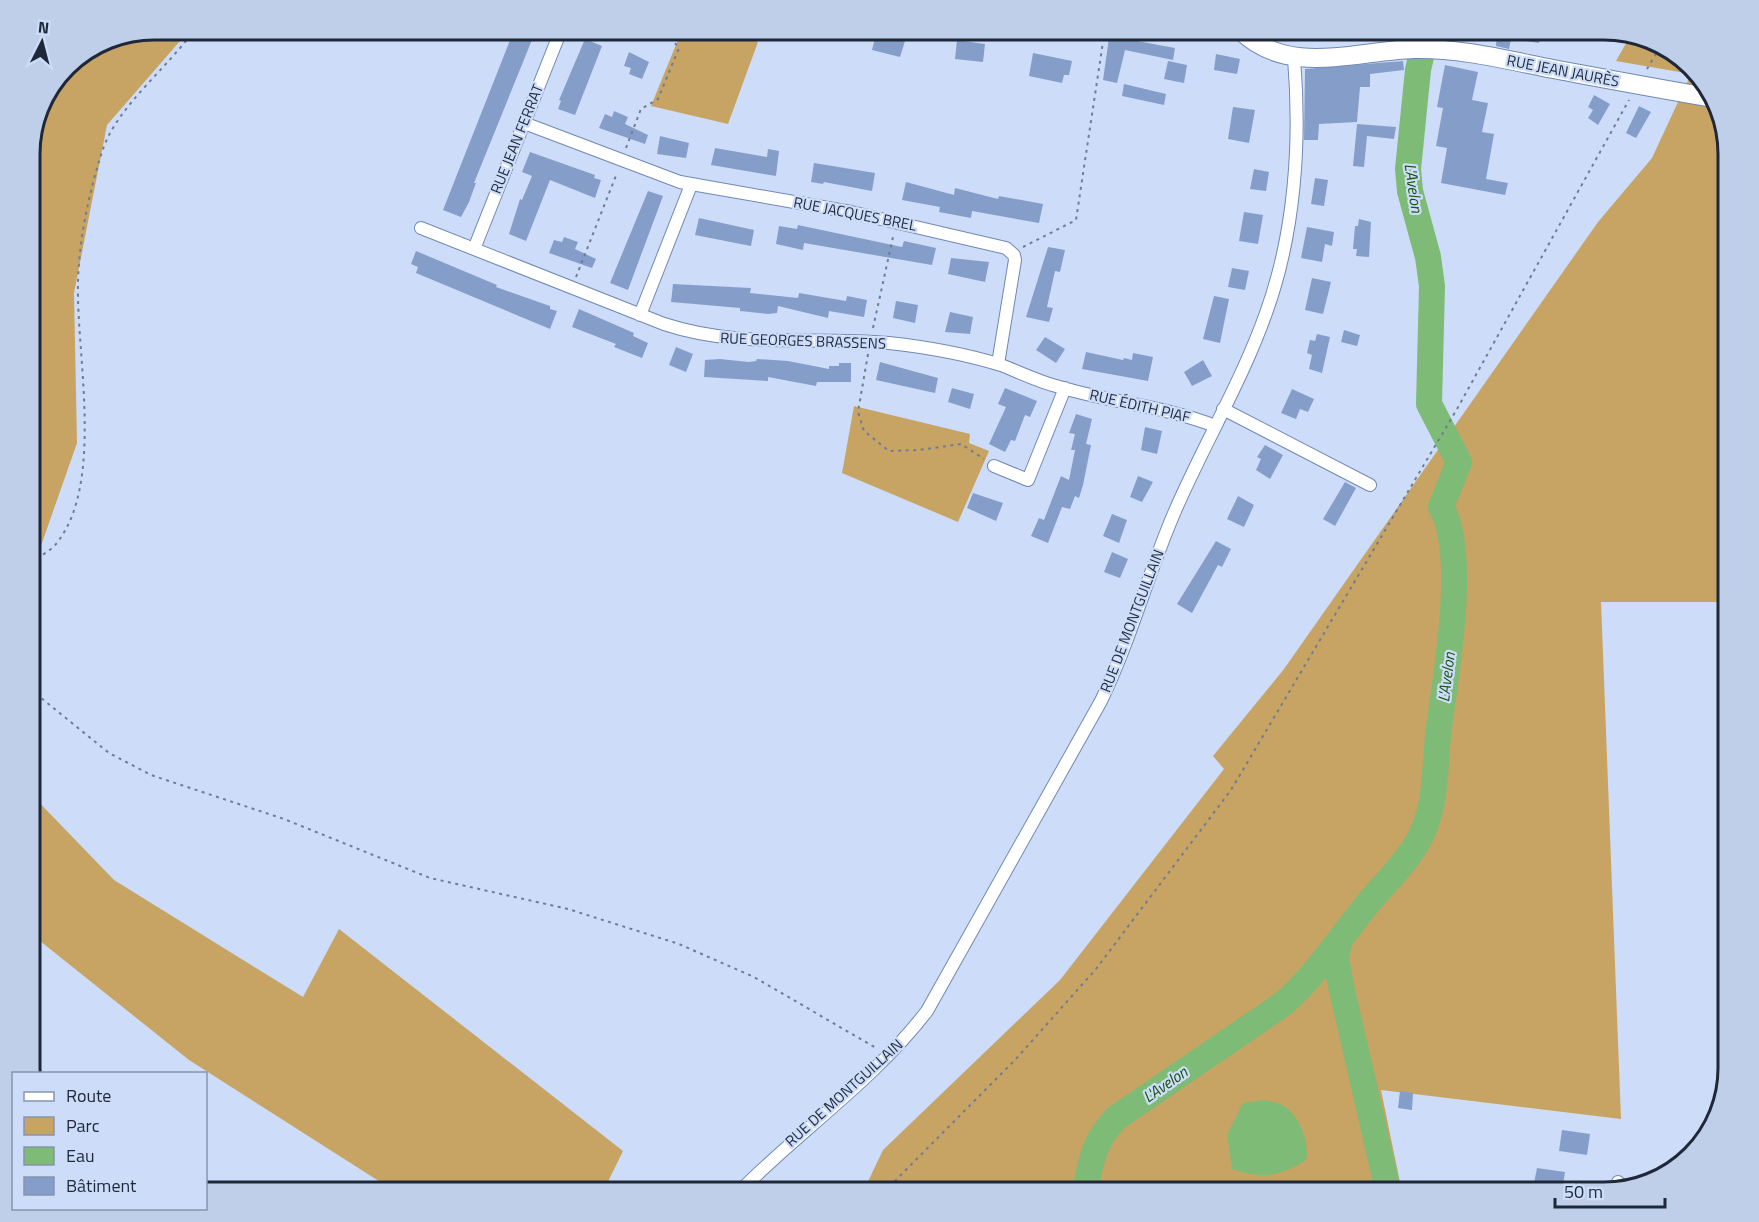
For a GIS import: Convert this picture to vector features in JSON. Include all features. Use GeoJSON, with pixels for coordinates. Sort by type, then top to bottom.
{"type":"FeatureCollection","features":[{"type":"Feature","properties":{"kind":"street","name":"RUE JEAN JAURÈS"},"geometry":{"type":"LineString","coordinates":[[1255,40],[1270,51],[1294,58],[1430,49],[1498,58],[1637,86],[1702,96]]}},
{"type":"Feature","properties":{"kind":"street","name":"RUE JEAN FERRAT"},"geometry":{"type":"LineString","coordinates":[[474,249],[557,41]]}},
{"type":"Feature","properties":{"kind":"street","name":"RUE DE MONTGUILLAIN"},"geometry":{"type":"LineString","coordinates":[[750,1181],[788,1143],[888,1055],[915,1027],[938,994],[1013,855],[1091,720],[1119,663],[1174,513],[1257,337],[1279,271],[1290,204],[1296,146],[1294,58]]}},
{"type":"Feature","properties":{"kind":"street","name":"RUE JACQUES BREL"},"geometry":{"type":"LineString","coordinates":[[524,123],[621,161],[691,185],[817,205],[896,222],[1001,245],[1014,255]]}},
{"type":"Feature","properties":{"kind":"street"},"geometry":{"type":"LineString","coordinates":[[640,315],[691,185]]}},
{"type":"Feature","properties":{"kind":"street"},"geometry":{"type":"LineString","coordinates":[[421,228],[474,249]]}},
{"type":"Feature","properties":{"kind":"street","name":"RUE GEORGES BRASSENS"},"geometry":{"type":"LineString","coordinates":[[474,249],[640,315],[695,334],[724,339],[870,342],[926,348],[998,364]]}},
{"type":"Feature","properties":{"kind":"street"},"geometry":{"type":"LineString","coordinates":[[998,364],[1014,255]]}},
{"type":"Feature","properties":{"kind":"street","name":"RUE ÉDITH PIAF"},"geometry":{"type":"LineString","coordinates":[[998,364],[1065,388],[1182,415],[1215,426]]}},
{"type":"Feature","properties":{"kind":"street"},"geometry":{"type":"LineString","coordinates":[[994,465],[1029,480],[1065,388]]}},
{"type":"Feature","properties":{"kind":"street"},"geometry":{"type":"LineString","coordinates":[[1223,409],[1370,485]]}},
{"type":"Feature","properties":{"kind":"path"},"geometry":{"type":"LineString","coordinates":[[1014,255],[1028,243],[1076,220],[1103,40]]}},
{"type":"Feature","properties":{"kind":"path"},"geometry":{"type":"LineString","coordinates":[[41,555],[52,548],[64,531],[81,478],[84,434],[79,259],[101,156],[114,127],[185,41]]}},
{"type":"Feature","properties":{"kind":"path"},"geometry":{"type":"LineString","coordinates":[[895,1181],[1038,1035],[1096,969],[1188,850],[1258,747],[1458,409],[1656,53]]}},
{"type":"Feature","properties":{"kind":"path"},"geometry":{"type":"LineString","coordinates":[[896,222],[870,342],[858,412],[864,431],[889,451],[920,450],[961,444],[994,465]]}},
{"type":"Feature","properties":{"kind":"path"},"geometry":{"type":"LineString","coordinates":[[41,698],[109,753],[151,775],[302,825],[430,878],[590,914],[678,944],[754,977],[888,1055]]}},
{"type":"Feature","properties":{"kind":"green space"},"geometry":{"type":"Polygon","coordinates":[[[180,41],[107,125],[74,293],[77,443],[41,546],[41,140],[44,125],[52,104],[64,85],[85,64],[125,44],[180,41]]]}},
{"type":"Feature","properties":{"kind":"green space"},"geometry":{"type":"Polygon","coordinates":[[[678,41],[758,42],[728,124],[651,106],[678,41]]]}},
{"type":"Feature","properties":{"kind":"green space"},"geometry":{"type":"Polygon","coordinates":[[[1626,42],[1655,52],[1684,73],[1616,61],[1626,42]]]}},
{"type":"Feature","properties":{"kind":"green space"},"geometry":{"type":"Polygon","coordinates":[[[1689,78],[1710,111],[1718,140],[1718,602],[1601,602],[1621,1119],[1381,1090],[1400,1181],[868,1181],[883,1150],[1060,980],[1224,769],[1213,756],[1284,669],[1598,222],[1652,158],[1689,78]]]}},
{"type":"Feature","properties":{"kind":"green space"},"geometry":{"type":"Polygon","coordinates":[[[854,406],[970,434],[969,443],[989,451],[958,522],[842,473],[854,406]]]}},
{"type":"Feature","properties":{"kind":"green space"},"geometry":{"type":"Polygon","coordinates":[[[41,804],[114,880],[303,997],[339,929],[623,1151],[608,1181],[379,1181],[189,1060],[41,942],[41,804]]]}},
{"type":"Feature","properties":{"kind":"water"},"geometry":{"type":"Polygon","coordinates":[[[1263,1100],[1280,1104],[1293,1115],[1305,1137],[1306,1160],[1287,1170],[1270,1175],[1232,1169],[1227,1135],[1243,1103],[1263,1100]]]}},
{"type":"Feature","properties":{"kind":"building"},"geometry":{"type":"Polygon","coordinates":[[[905,40],[900,57],[872,50],[874,41],[905,40]]]}},
{"type":"Feature","properties":{"kind":"building"},"geometry":{"type":"Polygon","coordinates":[[[957,40],[985,44],[983,62],[955,59],[957,40]]]}},
{"type":"Feature","properties":{"kind":"building"},"geometry":{"type":"Polygon","coordinates":[[[1109,40],[1134,40],[1175,48],[1173,60],[1125,50],[1117,83],[1103,80],[1109,40]]]}},
{"type":"Feature","properties":{"kind":"building"},"geometry":{"type":"Polygon","coordinates":[[[1496,40],[1511,40],[1509,49],[1496,46],[1496,40]]]}},
{"type":"Feature","properties":{"kind":"building"},"geometry":{"type":"Polygon","coordinates":[[[1518,40],[1539,40],[1539,43],[1518,40]]]}},
{"type":"Feature","properties":{"kind":"building"},"geometry":{"type":"Polygon","coordinates":[[[510,41],[532,41],[474,183],[476,183],[469,202],[461,217],[443,210],[510,41]]]}},
{"type":"Feature","properties":{"kind":"building"},"geometry":{"type":"Polygon","coordinates":[[[584,41],[602,46],[575,115],[558,109],[561,101],[559,100],[584,41]]]}},
{"type":"Feature","properties":{"kind":"building"},"geometry":{"type":"Polygon","coordinates":[[[629,52],[649,62],[642,79],[629,74],[631,68],[624,66],[629,52]]]}},
{"type":"Feature","properties":{"kind":"building"},"geometry":{"type":"Polygon","coordinates":[[[1033,53],[1072,61],[1069,75],[1064,75],[1062,83],[1029,76],[1033,53]]]}},
{"type":"Feature","properties":{"kind":"building"},"geometry":{"type":"Polygon","coordinates":[[[1216,54],[1240,59],[1237,74],[1214,70],[1216,54]]]}},
{"type":"Feature","properties":{"kind":"building"},"geometry":{"type":"Polygon","coordinates":[[[1168,61],[1187,65],[1184,83],[1164,79],[1168,61]]]}},
{"type":"Feature","properties":{"kind":"building"},"geometry":{"type":"Polygon","coordinates":[[[1403,61],[1404,70],[1370,74],[1370,87],[1360,87],[1357,122],[1319,124],[1318,140],[1304,140],[1305,69],[1403,61]]]}},
{"type":"Feature","properties":{"kind":"building"},"geometry":{"type":"Polygon","coordinates":[[[1445,65],[1478,72],[1472,100],[1488,103],[1482,132],[1494,134],[1486,179],[1508,183],[1505,195],[1441,183],[1447,148],[1436,146],[1443,108],[1437,107],[1445,65]]]}},
{"type":"Feature","properties":{"kind":"building"},"geometry":{"type":"Polygon","coordinates":[[[1124,84],[1166,94],[1164,105],[1122,96],[1124,84]]]}},
{"type":"Feature","properties":{"kind":"building"},"geometry":{"type":"Polygon","coordinates":[[[1594,95],[1610,104],[1598,125],[1588,118],[1593,110],[1588,107],[1594,95]]]}},
{"type":"Feature","properties":{"kind":"building"},"geometry":{"type":"Polygon","coordinates":[[[1639,106],[1651,112],[1636,138],[1626,133],[1639,106]]]}},
{"type":"Feature","properties":{"kind":"building"},"geometry":{"type":"Polygon","coordinates":[[[1233,107],[1255,110],[1249,143],[1228,139],[1233,107]]]}},
{"type":"Feature","properties":{"kind":"building"},"geometry":{"type":"Polygon","coordinates":[[[614,111],[628,117],[625,124],[648,135],[645,144],[599,128],[605,114],[612,117],[614,111]]]}},
{"type":"Feature","properties":{"kind":"building"},"geometry":{"type":"Polygon","coordinates":[[[1357,124],[1396,127],[1394,139],[1367,136],[1364,167],[1353,166],[1357,124]]]}},
{"type":"Feature","properties":{"kind":"building"},"geometry":{"type":"Polygon","coordinates":[[[660,136],[689,143],[686,158],[657,154],[660,136]]]}},
{"type":"Feature","properties":{"kind":"building"},"geometry":{"type":"Polygon","coordinates":[[[715,148],[767,157],[768,149],[779,151],[776,176],[711,165],[715,148]]]}},
{"type":"Feature","properties":{"kind":"building"},"geometry":{"type":"Polygon","coordinates":[[[530,152],[595,175],[594,178],[601,180],[595,198],[550,180],[526,241],[509,234],[520,199],[522,200],[532,176],[522,172],[530,152]]]}},
{"type":"Feature","properties":{"kind":"building"},"geometry":{"type":"Polygon","coordinates":[[[814,163],[875,173],[872,191],[824,182],[823,184],[811,182],[814,163]]]}},
{"type":"Feature","properties":{"kind":"building"},"geometry":{"type":"Polygon","coordinates":[[[1254,169],[1269,172],[1266,191],[1250,189],[1254,169]]]}},
{"type":"Feature","properties":{"kind":"building"},"geometry":{"type":"Polygon","coordinates":[[[1315,178],[1328,180],[1324,206],[1311,204],[1315,178]]]}},
{"type":"Feature","properties":{"kind":"building"},"geometry":{"type":"Polygon","coordinates":[[[906,182],[954,195],[955,188],[998,199],[999,196],[1043,204],[1039,223],[972,211],[971,218],[939,212],[940,207],[902,200],[906,182]]]}},
{"type":"Feature","properties":{"kind":"building"},"geometry":{"type":"Polygon","coordinates":[[[648,191],[663,196],[628,290],[610,283],[648,191]]]}},
{"type":"Feature","properties":{"kind":"building"},"geometry":{"type":"Polygon","coordinates":[[[1244,212],[1263,215],[1258,244],[1239,241],[1244,212]]]}},
{"type":"Feature","properties":{"kind":"building"},"geometry":{"type":"Polygon","coordinates":[[[699,218],[754,230],[751,246],[695,235],[699,218]]]}},
{"type":"Feature","properties":{"kind":"building"},"geometry":{"type":"Polygon","coordinates":[[[1359,219],[1371,222],[1369,257],[1356,256],[1357,249],[1353,249],[1355,226],[1358,226],[1359,219]]]}},
{"type":"Feature","properties":{"kind":"building"},"geometry":{"type":"Polygon","coordinates":[[[798,225],[902,247],[904,241],[936,248],[932,265],[804,243],[803,250],[776,244],[779,226],[797,229],[798,225]]]}},
{"type":"Feature","properties":{"kind":"building"},"geometry":{"type":"Polygon","coordinates":[[[1307,227],[1334,232],[1332,246],[1325,244],[1322,262],[1301,258],[1307,227]]]}},
{"type":"Feature","properties":{"kind":"building"},"geometry":{"type":"Polygon","coordinates":[[[564,237],[578,242],[575,249],[596,259],[592,268],[549,253],[554,240],[562,242],[564,237]]]}},
{"type":"Feature","properties":{"kind":"building"},"geometry":{"type":"Polygon","coordinates":[[[1048,247],[1065,250],[1060,272],[1055,271],[1047,307],[1053,308],[1049,322],[1026,317],[1048,247]]]}},
{"type":"Feature","properties":{"kind":"building"},"geometry":{"type":"Polygon","coordinates":[[[416,251],[497,285],[496,287],[550,306],[550,309],[557,311],[550,329],[416,273],[418,267],[411,264],[416,251]]]}},
{"type":"Feature","properties":{"kind":"building"},"geometry":{"type":"Polygon","coordinates":[[[951,258],[989,262],[985,282],[948,274],[951,258]]]}},
{"type":"Feature","properties":{"kind":"building"},"geometry":{"type":"Polygon","coordinates":[[[1232,268],[1249,271],[1245,290],[1228,287],[1232,268]]]}},
{"type":"Feature","properties":{"kind":"building"},"geometry":{"type":"Polygon","coordinates":[[[1312,278],[1331,282],[1323,314],[1305,310],[1312,278]]]}},
{"type":"Feature","properties":{"kind":"building"},"geometry":{"type":"Polygon","coordinates":[[[673,284],[751,288],[750,293],[798,298],[799,293],[846,301],[847,296],[867,300],[864,317],[829,311],[828,318],[778,306],[777,313],[768,314],[740,311],[740,308],[671,302],[673,284]]]}},
{"type":"Feature","properties":{"kind":"building"},"geometry":{"type":"Polygon","coordinates":[[[1214,296],[1229,299],[1220,343],[1203,339],[1214,296]]]}},
{"type":"Feature","properties":{"kind":"building"},"geometry":{"type":"Polygon","coordinates":[[[896,301],[918,305],[915,323],[893,318],[896,301]]]}},
{"type":"Feature","properties":{"kind":"building"},"geometry":{"type":"Polygon","coordinates":[[[579,309],[634,333],[633,336],[648,343],[642,358],[614,347],[616,344],[572,327],[579,309]]]}},
{"type":"Feature","properties":{"kind":"building"},"geometry":{"type":"Polygon","coordinates":[[[950,312],[973,317],[970,334],[945,332],[950,312]]]}},
{"type":"Feature","properties":{"kind":"building"},"geometry":{"type":"Polygon","coordinates":[[[1344,330],[1360,335],[1357,346],[1341,342],[1344,330]]]}},
{"type":"Feature","properties":{"kind":"building"},"geometry":{"type":"Polygon","coordinates":[[[1317,334],[1330,337],[1322,373],[1309,369],[1312,355],[1307,353],[1310,340],[1315,341],[1317,334]]]}},
{"type":"Feature","properties":{"kind":"building"},"geometry":{"type":"Polygon","coordinates":[[[1045,337],[1065,349],[1056,363],[1036,350],[1045,337]]]}},
{"type":"Feature","properties":{"kind":"building"},"geometry":{"type":"Polygon","coordinates":[[[676,347],[693,354],[686,372],[669,365],[676,347]]]}},
{"type":"Feature","properties":{"kind":"building"},"geometry":{"type":"Polygon","coordinates":[[[1086,352],[1123,360],[1124,358],[1132,360],[1133,353],[1153,357],[1148,381],[1082,369],[1086,352]]]}},
{"type":"Feature","properties":{"kind":"building"},"geometry":{"type":"Polygon","coordinates":[[[757,359],[788,361],[829,369],[829,366],[839,366],[839,363],[851,363],[851,382],[817,382],[816,386],[768,377],[768,381],[704,377],[705,360],[749,362],[757,359]]]}},
{"type":"Feature","properties":{"kind":"building"},"geometry":{"type":"Polygon","coordinates":[[[1203,360],[1212,376],[1192,386],[1184,372],[1203,360]]]}},
{"type":"Feature","properties":{"kind":"building"},"geometry":{"type":"Polygon","coordinates":[[[880,362],[938,378],[935,393],[876,380],[880,362]]]}},
{"type":"Feature","properties":{"kind":"building"},"geometry":{"type":"Polygon","coordinates":[[[952,388],[974,394],[970,409],[948,402],[952,388]]]}},
{"type":"Feature","properties":{"kind":"building"},"geometry":{"type":"Polygon","coordinates":[[[1005,388],[1037,401],[1030,417],[1025,415],[1015,441],[1011,440],[1005,452],[989,444],[1006,407],[998,404],[1005,388]]]}},
{"type":"Feature","properties":{"kind":"building"},"geometry":{"type":"Polygon","coordinates":[[[1292,389],[1314,399],[1308,412],[1300,409],[1296,419],[1281,413],[1292,389]]]}},
{"type":"Feature","properties":{"kind":"building"},"geometry":{"type":"Polygon","coordinates":[[[1076,414],[1092,419],[1086,444],[1091,445],[1083,485],[1079,498],[1075,496],[1070,509],[1062,507],[1048,543],[1031,536],[1039,518],[1044,520],[1061,476],[1069,480],[1075,450],[1071,450],[1075,434],[1069,433],[1076,414]]]}},
{"type":"Feature","properties":{"kind":"building"},"geometry":{"type":"Polygon","coordinates":[[[1145,427],[1162,431],[1157,454],[1141,450],[1145,427]]]}},
{"type":"Feature","properties":{"kind":"building"},"geometry":{"type":"Polygon","coordinates":[[[1265,445],[1283,455],[1270,479],[1256,470],[1261,459],[1257,457],[1265,445]]]}},
{"type":"Feature","properties":{"kind":"building"},"geometry":{"type":"Polygon","coordinates":[[[1138,476],[1153,482],[1142,502],[1130,497],[1138,476]]]}},
{"type":"Feature","properties":{"kind":"building"},"geometry":{"type":"Polygon","coordinates":[[[1345,482],[1356,488],[1335,526],[1323,519],[1345,482]]]}},
{"type":"Feature","properties":{"kind":"building"},"geometry":{"type":"Polygon","coordinates":[[[973,493],[1003,503],[996,521],[967,508],[973,493]]]}},
{"type":"Feature","properties":{"kind":"building"},"geometry":{"type":"Polygon","coordinates":[[[1238,496],[1254,505],[1244,527],[1227,519],[1238,496]]]}},
{"type":"Feature","properties":{"kind":"building"},"geometry":{"type":"Polygon","coordinates":[[[1112,514],[1127,520],[1119,543],[1103,536],[1112,514]]]}},
{"type":"Feature","properties":{"kind":"building"},"geometry":{"type":"Polygon","coordinates":[[[1216,541],[1231,549],[1222,567],[1218,565],[1192,613],[1177,604],[1216,541]]]}},
{"type":"Feature","properties":{"kind":"building"},"geometry":{"type":"Polygon","coordinates":[[[1112,552],[1128,559],[1120,578],[1104,572],[1112,552]]]}},
{"type":"Feature","properties":{"kind":"building"},"geometry":{"type":"Polygon","coordinates":[[[1400,1091],[1413,1093],[1412,1110],[1398,1108],[1400,1091]]]}},
{"type":"Feature","properties":{"kind":"building"},"geometry":{"type":"Polygon","coordinates":[[[1562,1130],[1590,1134],[1587,1155],[1559,1151],[1562,1130]]]}},
{"type":"Feature","properties":{"kind":"building"},"geometry":{"type":"Polygon","coordinates":[[[1537,1168],[1565,1172],[1564,1181],[1534,1181],[1537,1168]]]}},
{"type":"Feature","properties":{"kind":"waterway","name":"L'Avelon"},"geometry":{"type":"LineString","coordinates":[[1087,1181],[1094,1152],[1102,1136],[1116,1118],[1283,1004],[1295,993],[1406,860],[1424,830],[1429,816],[1453,614],[1453,553],[1449,527],[1441,507],[1459,462],[1429,404],[1432,286],[1428,257],[1410,191],[1408,169],[1418,70],[1425,40]]}},
{"type":"Feature","properties":{"kind":"waterway"},"geometry":{"type":"LineString","coordinates":[[1339,943],[1336,958],[1341,986],[1386,1181]]}}]}
